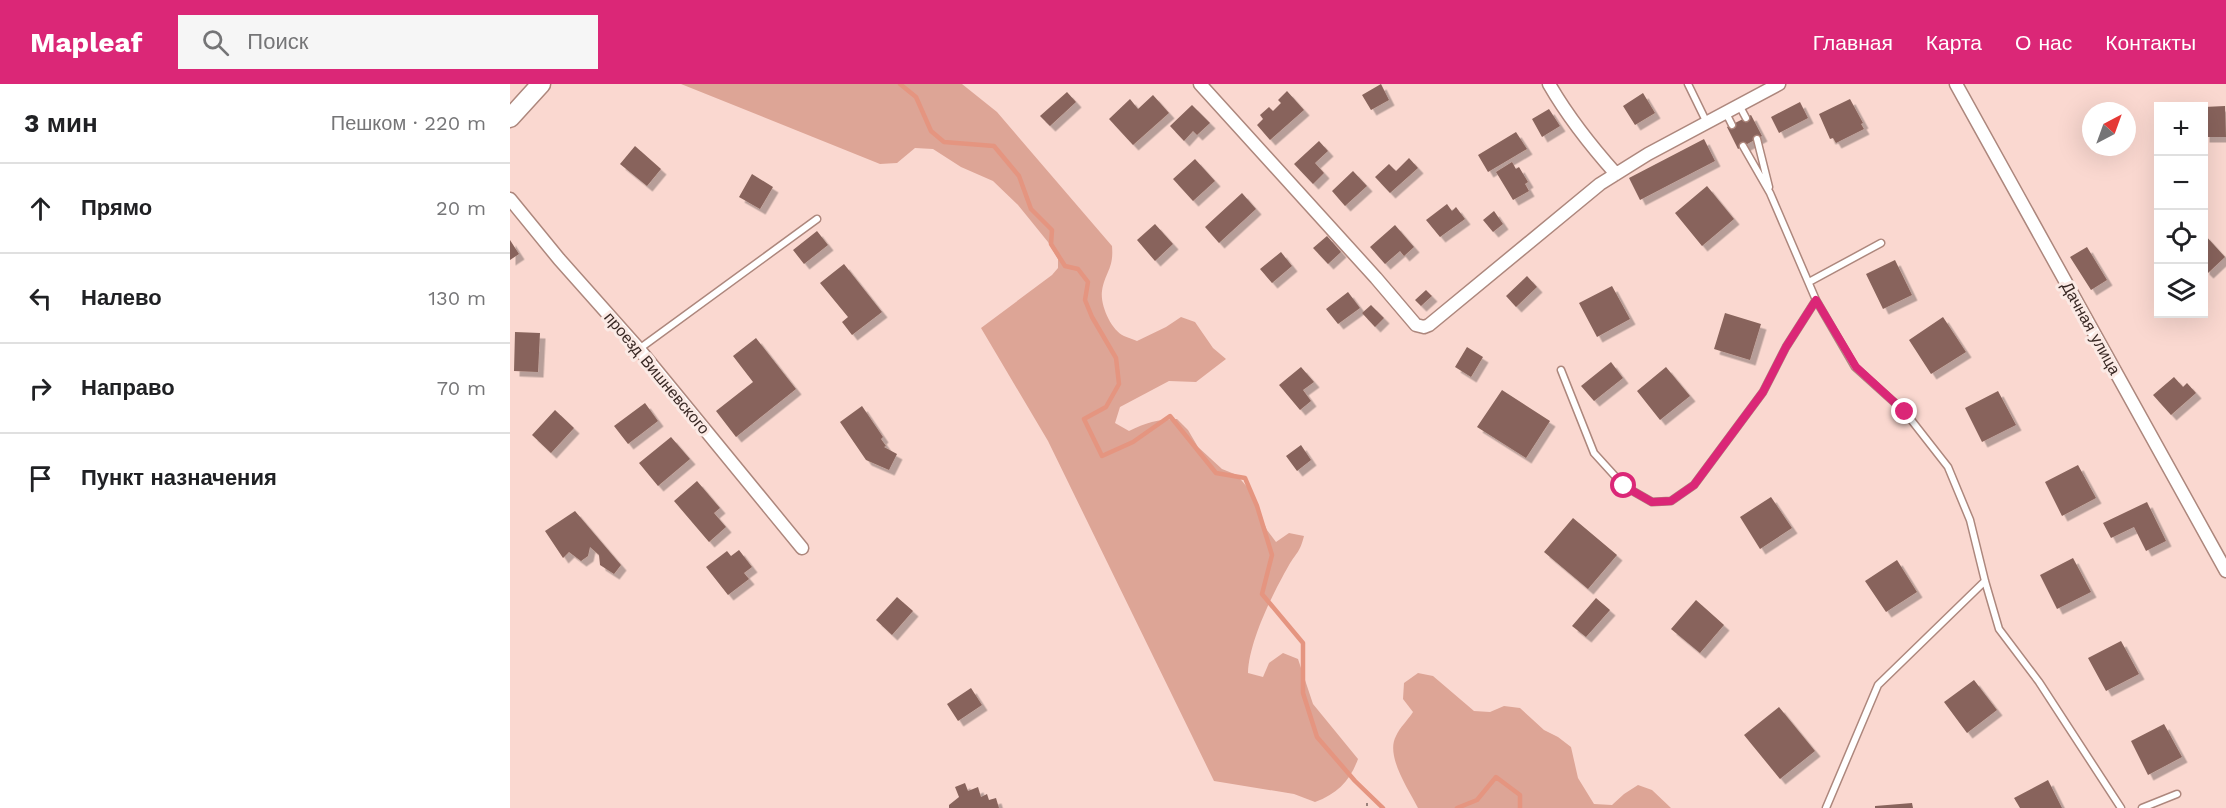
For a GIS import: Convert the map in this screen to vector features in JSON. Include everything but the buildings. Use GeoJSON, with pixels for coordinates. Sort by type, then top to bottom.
{"type":"FeatureCollection","features":[{"type":"Feature","properties":{"kind":"main road"},"geometry":{"type":"LineString","coordinates":[[510,118],[541,84]]}},
{"type":"Feature","properties":{"kind":"street"},"geometry":{"type":"LineString","coordinates":[[1200,84],[1420,327],[1429,325],[1600,184],[1648,154],[1779,84]]}},
{"type":"Feature","properties":{"kind":"street"},"geometry":{"type":"LineString","coordinates":[[1549,84],[1565,112],[1616,174]]}},
{"type":"Feature","properties":{"kind":"street","name":"Дачная улица"},"geometry":{"type":"LineString","coordinates":[[1956,84],[2226,572]]}},
{"type":"Feature","properties":{"kind":"street","name":"проезд Вишневского"},"geometry":{"type":"LineString","coordinates":[[510,199],[559,259],[639,349],[802,548]]}},
{"type":"Feature","properties":{"kind":"lane"},"geometry":{"type":"LineString","coordinates":[[1688,84],[1707,123]]}},
{"type":"Feature","properties":{"kind":"lane"},"geometry":{"type":"LineString","coordinates":[[1739,105],[1746,118]]}},
{"type":"Feature","properties":{"kind":"lane"},"geometry":{"type":"LineString","coordinates":[[1726,113],[1732,125]]}},
{"type":"Feature","properties":{"kind":"lane"},"geometry":{"type":"LineString","coordinates":[[1757,139],[1770,193]]}},
{"type":"Feature","properties":{"kind":"lane"},"geometry":{"type":"LineString","coordinates":[[1743,146],[1770,193],[1816,300],[1856,367],[1905,412],[1948,467],[1970,520],[1999,629],[2039,682],[2121,808]]}},
{"type":"Feature","properties":{"kind":"lane"},"geometry":{"type":"LineString","coordinates":[[639,349],[817,219]]}},
{"type":"Feature","properties":{"kind":"lane"},"geometry":{"type":"LineString","coordinates":[[1809,282],[1881,243]]}},
{"type":"Feature","properties":{"kind":"lane"},"geometry":{"type":"LineString","coordinates":[[1561,370],[1594,453],[1624,486],[1652,502],[1671,501],[1694,485],[1763,392],[1786,347],[1816,300]]}},
{"type":"Feature","properties":{"kind":"lane"},"geometry":{"type":"LineString","coordinates":[[1826,808],[1878,685],[1985,581]]}},
{"type":"Feature","properties":{"kind":"lane"},"geometry":{"type":"LineString","coordinates":[[2142,808],[2177,794]]}},
{"type":"Feature","properties":{"kind":"path"},"geometry":{"type":"LineString","coordinates":[[1367,803],[1368,808]]}},
{"type":"Feature","properties":{"kind":"shaded area"},"geometry":{"type":"Polygon","coordinates":[[[681,84],[962,84],[997,112],[1112,246],[1112,260],[1103,285],[1102,297],[1107,316],[1119,333],[1137,341],[1181,317],[1195,322],[1213,348],[1226,359],[1196,382],[1169,381],[1120,407],[1115,423],[1129,431],[1152,422],[1177,419],[1188,430],[1198,447],[1222,469],[1237,475],[1247,487],[1267,530],[1276,542],[1289,533],[1304,536],[1300,549],[1269,603],[1257,632],[1249,660],[1248,673],[1263,677],[1269,663],[1283,653],[1298,659],[1313,704],[1358,759],[1342,786],[1315,802],[1294,794],[1214,781],[1048,441],[981,328],[1052,275],[1058,268],[1058,259],[1048,242],[1018,205],[993,181],[961,167],[933,149],[915,148],[897,163],[880,164],[681,84]]]}},
{"type":"Feature","properties":{"kind":"shaded area"},"geometry":{"type":"Polygon","coordinates":[[[1418,673],[1433,676],[1474,711],[1490,712],[1504,706],[1520,708],[1544,730],[1571,747],[1578,778],[1594,804],[1612,805],[1638,785],[1652,790],[1671,808],[1418,808],[1396,763],[1393,744],[1413,712],[1403,699],[1404,683],[1418,673]]]}},
{"type":"Feature","properties":{"kind":"waterway"},"geometry":{"type":"LineString","coordinates":[[900,84],[916,97],[931,131],[944,142],[994,146],[1019,176],[1031,209],[1052,230],[1051,244],[1065,266],[1078,269],[1088,282],[1085,300],[1092,317],[1116,358],[1119,384],[1106,407],[1084,419],[1102,456],[1133,442],[1170,416],[1216,473],[1245,478],[1257,506],[1272,555],[1262,594],[1303,643],[1303,693],[1317,737],[1355,781],[1383,808]]}},
{"type":"Feature","properties":{"kind":"waterway"},"geometry":{"type":"LineString","coordinates":[[1457,808],[1477,800],[1496,777],[1520,795],[1520,808]]}},
{"type":"Feature","properties":{"kind":"route"},"geometry":{"type":"LineString","coordinates":[[1624,486],[1652,502],[1671,501],[1694,485],[1763,392],[1786,347],[1816,300],[1856,367],[1905,412]]}}]}
